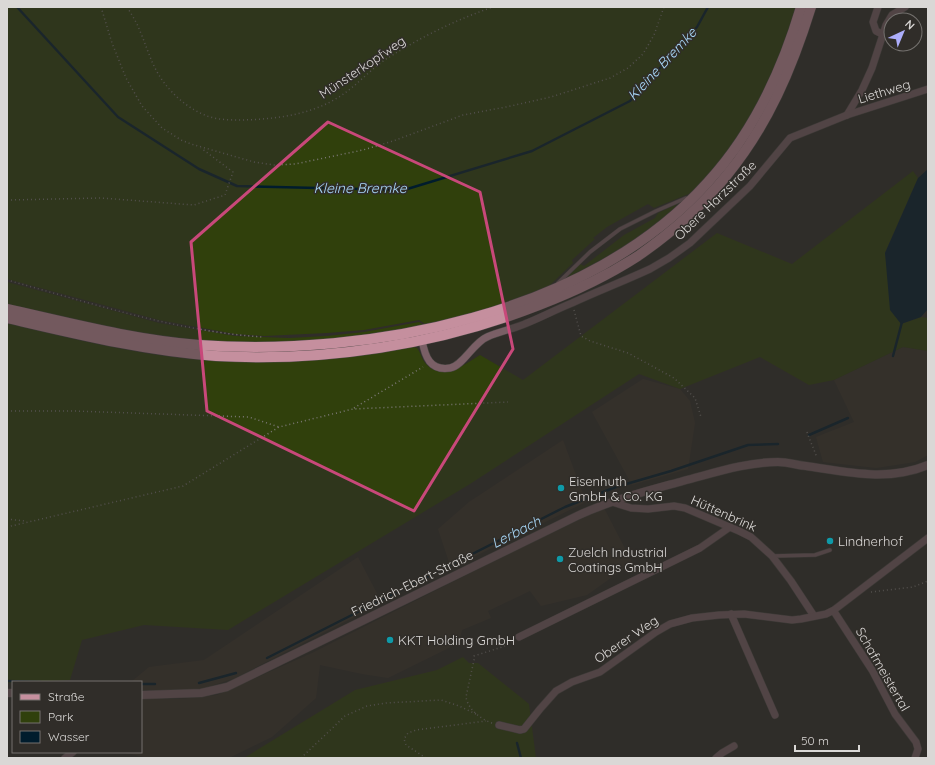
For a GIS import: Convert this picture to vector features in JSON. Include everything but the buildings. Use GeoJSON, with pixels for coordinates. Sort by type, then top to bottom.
{"type":"FeatureCollection","features":[{"type":"Feature","properties":{"kind":"main road"},"geometry":{"type":"LineString","coordinates":[[7,309],[147,339],[220,346],[265,348],[297,347],[363,341],[440,326],[502,308],[556,288],[621,255],[660,228],[691,200],[712,178],[731,154],[759,112],[785,55],[801,7]]}},
{"type":"Feature","properties":{"kind":"main road"},"geometry":{"type":"LineString","coordinates":[[7,318],[122,344],[218,356],[264,357],[334,354],[366,350],[422,340],[505,318],[574,291],[638,256],[683,221],[711,194],[747,149],[767,117],[794,58],[811,7]]}},
{"type":"Feature","properties":{"kind":"street"},"geometry":{"type":"LineString","coordinates":[[878,7],[873,22],[876,31],[882,34]]}},
{"type":"Feature","properties":{"kind":"street"},"geometry":{"type":"LineString","coordinates":[[847,115],[862,90],[872,68],[886,25],[892,15],[905,7]]}},
{"type":"Feature","properties":{"kind":"street","name":"Liethweg"},"geometry":{"type":"LineString","coordinates":[[847,115],[928,89]]}},
{"type":"Feature","properties":{"kind":"street","name":"Obere Harzstraße"},"geometry":{"type":"LineString","coordinates":[[430,362],[435,366],[443,368],[451,368],[458,365],[469,351],[485,338],[526,324],[650,269],[669,258],[690,243],[750,186],[790,138],[847,115]]}},
{"type":"Feature","properties":{"kind":"street"},"geometry":{"type":"LineString","coordinates":[[422,340],[425,354],[430,362]]}},
{"type":"Feature","properties":{"kind":"street","name":"Friedrich-Ebert-Straße"},"geometry":{"type":"LineString","coordinates":[[142,695],[201,693],[227,686],[577,516],[612,502],[698,477],[753,464],[779,462],[873,475],[894,474],[917,470],[928,465]]}},
{"type":"Feature","properties":{"kind":"street","name":"Hüttenbrink"},"geometry":{"type":"LineString","coordinates":[[612,502],[631,508],[648,509],[674,506],[681,507],[730,527],[756,540],[772,556],[791,581],[814,616]]}},
{"type":"Feature","properties":{"kind":"street"},"geometry":{"type":"LineString","coordinates":[[519,637],[700,548],[730,527]]}},
{"type":"Feature","properties":{"kind":"street","name":"Oberer Weg"},"geometry":{"type":"LineString","coordinates":[[497,724],[520,730],[524,729],[556,691],[572,682],[606,668],[656,632],[670,624],[696,617],[731,614],[801,620],[830,612],[928,538]]}},
{"type":"Feature","properties":{"kind":"street","name":"Schafmeistertal"},"geometry":{"type":"LineString","coordinates":[[835,613],[872,670],[895,714],[916,742],[918,749],[915,758]]}},
{"type":"Feature","properties":{"kind":"street"},"geometry":{"type":"LineString","coordinates":[[731,614],[776,715]]}},
{"type":"Feature","properties":{"kind":"street"},"geometry":{"type":"LineString","coordinates":[[716,758],[734,746]]}},
{"type":"Feature","properties":{"kind":"lane"},"geometry":{"type":"LineString","coordinates":[[556,288],[559,281],[577,263],[599,244],[620,229],[685,198],[691,200]]}},
{"type":"Feature","properties":{"kind":"lane"},"geometry":{"type":"LineString","coordinates":[[772,556],[816,555],[830,550]]}},
{"type":"Feature","properties":{"kind":"path"},"geometry":{"type":"LineString","coordinates":[[101,7],[122,69],[142,106],[155,122],[166,132],[181,140],[254,162],[274,165],[295,164],[377,147],[463,115],[506,108],[582,88],[618,75],[635,63],[650,44],[664,7]]}},
{"type":"Feature","properties":{"kind":"path","name":"Münsterkopfweg"},"geometry":{"type":"LineString","coordinates":[[127,7],[140,30],[149,57],[156,71],[173,93],[192,109],[203,114],[216,118],[235,120],[285,116],[305,112],[322,106],[346,92],[391,56],[458,21],[492,7]]}},
{"type":"Feature","properties":{"kind":"path"},"geometry":{"type":"LineString","coordinates":[[7,200],[101,198],[194,205],[225,195],[233,172],[199,146]]}},
{"type":"Feature","properties":{"kind":"path"},"geometry":{"type":"LineString","coordinates":[[7,280],[159,321],[206,331],[264,337]]}},
{"type":"Feature","properties":{"kind":"path"},"geometry":{"type":"LineString","coordinates":[[571,303],[582,336],[590,341],[628,353],[674,378],[695,398],[701,417]]}},
{"type":"Feature","properties":{"kind":"path"},"geometry":{"type":"LineString","coordinates":[[353,409],[430,362]]}},
{"type":"Feature","properties":{"kind":"path"},"geometry":{"type":"LineString","coordinates":[[7,527],[27,521],[183,486],[279,427],[353,409],[508,402]]}},
{"type":"Feature","properties":{"kind":"path"},"geometry":{"type":"LineString","coordinates":[[7,411],[73,411],[249,417],[279,427]]}},
{"type":"Feature","properties":{"kind":"path"},"geometry":{"type":"LineString","coordinates":[[807,432],[813,443],[817,458]]}},
{"type":"Feature","properties":{"kind":"path"},"geometry":{"type":"LineString","coordinates":[[7,519],[27,521]]}},
{"type":"Feature","properties":{"kind":"path"},"geometry":{"type":"LineString","coordinates":[[857,593],[913,587],[928,581]]}},
{"type":"Feature","properties":{"kind":"path"},"geometry":{"type":"LineString","coordinates":[[476,714],[470,708],[466,697],[474,656],[502,647],[519,637]]}},
{"type":"Feature","properties":{"kind":"path"},"geometry":{"type":"LineString","coordinates":[[301,758],[345,716],[367,706],[386,703],[441,700],[459,706],[476,714],[486,721],[497,724]]}},
{"type":"Feature","properties":{"kind":"path"},"geometry":{"type":"LineString","coordinates":[[426,758],[406,745],[404,738],[408,733],[416,730],[486,721]]}},
{"type":"Feature","properties":{"kind":"highlighted area"},"geometry":{"type":"Polygon","coordinates":[[[328,122],[480,192],[513,349],[414,511],[207,411],[191,242],[328,122]]]}},
{"type":"Feature","properties":{"kind":"shaded area"},"geometry":{"type":"Polygon","coordinates":[[[903,347],[928,351],[928,455],[915,462],[876,468],[823,462],[816,437],[854,422],[834,380],[903,347]]]}},
{"type":"Feature","properties":{"kind":"shaded area"},"geometry":{"type":"Polygon","coordinates":[[[643,379],[680,389],[690,401],[695,423],[688,469],[632,485],[592,412],[643,379]]]}},
{"type":"Feature","properties":{"kind":"shaded area"},"geometry":{"type":"Polygon","coordinates":[[[563,440],[586,502],[451,568],[438,529],[469,502],[563,440]]]}},
{"type":"Feature","properties":{"kind":"shaded area"},"geometry":{"type":"Polygon","coordinates":[[[604,508],[632,562],[587,595],[541,606],[530,591],[488,611],[491,618],[462,630],[459,643],[388,678],[320,665],[316,698],[272,737],[229,758],[150,758],[125,753],[142,753],[142,699],[179,699],[217,695],[312,653],[512,552],[604,508]]]}},
{"type":"Feature","properties":{"kind":"shaded area"},"geometry":{"type":"Polygon","coordinates":[[[358,557],[382,603],[235,678],[199,690],[142,690],[142,681],[132,681],[149,667],[204,660],[358,557]]]}},
{"type":"Feature","properties":{"kind":"green space"},"geometry":{"type":"Polygon","coordinates":[[[7,7],[796,7],[766,89],[735,142],[716,167],[691,193],[654,208],[648,204],[607,227],[593,238],[595,239],[572,260],[573,263],[548,287],[499,305],[458,317],[425,324],[419,320],[364,330],[264,336],[235,334],[159,320],[7,279],[7,7]]]}},
{"type":"Feature","properties":{"kind":"green space"},"geometry":{"type":"Polygon","coordinates":[[[913,171],[918,178],[885,253],[901,324],[921,317],[928,318],[928,351],[903,347],[834,380],[809,385],[760,357],[680,389],[639,374],[470,484],[228,630],[144,625],[82,640],[70,680],[12,681],[12,683],[7,683],[7,323],[77,340],[124,349],[171,357],[222,361],[277,362],[332,359],[413,347],[417,348],[423,361],[433,369],[440,371],[454,370],[480,355],[523,380],[717,233],[792,264],[913,171]]]}},
{"type":"Feature","properties":{"kind":"green space"},"geometry":{"type":"Polygon","coordinates":[[[677,204],[664,218],[644,233],[565,279],[580,264],[584,266],[624,235],[655,218],[658,213],[677,204]]]}},
{"type":"Feature","properties":{"kind":"green space"},"geometry":{"type":"Polygon","coordinates":[[[7,282],[159,323],[235,336],[289,338],[327,336],[364,332],[419,322],[424,325],[361,336],[298,342],[234,342],[170,337],[88,323],[7,304],[7,282]]]}},
{"type":"Feature","properties":{"kind":"green space"},"geometry":{"type":"Polygon","coordinates":[[[463,657],[469,663],[478,663],[529,704],[536,758],[244,758],[355,690],[437,670],[463,657]]]}},
{"type":"Feature","properties":{"kind":"water"},"geometry":{"type":"Polygon","coordinates":[[[928,169],[928,309],[921,317],[901,324],[890,310],[885,253],[918,178],[928,169]]]}},
{"type":"Feature","properties":{"kind":"waterway","name":"Kleine Bremke"},"geometry":{"type":"LineString","coordinates":[[17,7],[118,117],[199,169],[237,186],[404,190],[532,151],[630,101],[697,27],[708,7]]}},
{"type":"Feature","properties":{"kind":"waterway","name":"Lerbach"},"geometry":{"type":"LineString","coordinates":[[893,356],[902,322]]}},
{"type":"Feature","properties":{"kind":"waterway","name":"Lerbach"},"geometry":{"type":"LineString","coordinates":[[809,435],[848,418]]}},
{"type":"Feature","properties":{"kind":"waterway","name":"Lerbach"},"geometry":{"type":"LineString","coordinates":[[267,658],[565,507],[616,487],[671,471],[748,445],[778,444]]}},
{"type":"Feature","properties":{"kind":"waterway","name":"Lerbach"},"geometry":{"type":"LineString","coordinates":[[199,683],[236,673]]}},
{"type":"Feature","properties":{"kind":"waterway","name":"Lerbach"},"geometry":{"type":"LineString","coordinates":[[7,681],[12,681]]}},
{"type":"Feature","properties":{"kind":"waterway","name":"Lerbach"},"geometry":{"type":"LineString","coordinates":[[142,684],[155,684]]}},
{"type":"Feature","properties":{"kind":"waterway"},"geometry":{"type":"LineString","coordinates":[[517,743],[521,758]]}},
{"type":"Feature","properties":{"kind":"place","name":"Eisenhuth GmbH & Co. KG"},"geometry":{"type":"Point","coordinates":[561,488]}},
{"type":"Feature","properties":{"kind":"place","name":"Lindnerhof"},"geometry":{"type":"Point","coordinates":[830,541]}},
{"type":"Feature","properties":{"kind":"place","name":"Zuelch Industrial Coatings GmbH"},"geometry":{"type":"Point","coordinates":[560,559]}},
{"type":"Feature","properties":{"kind":"place","name":"KKT Holding GmbH"},"geometry":{"type":"Point","coordinates":[390,640]}}]}
